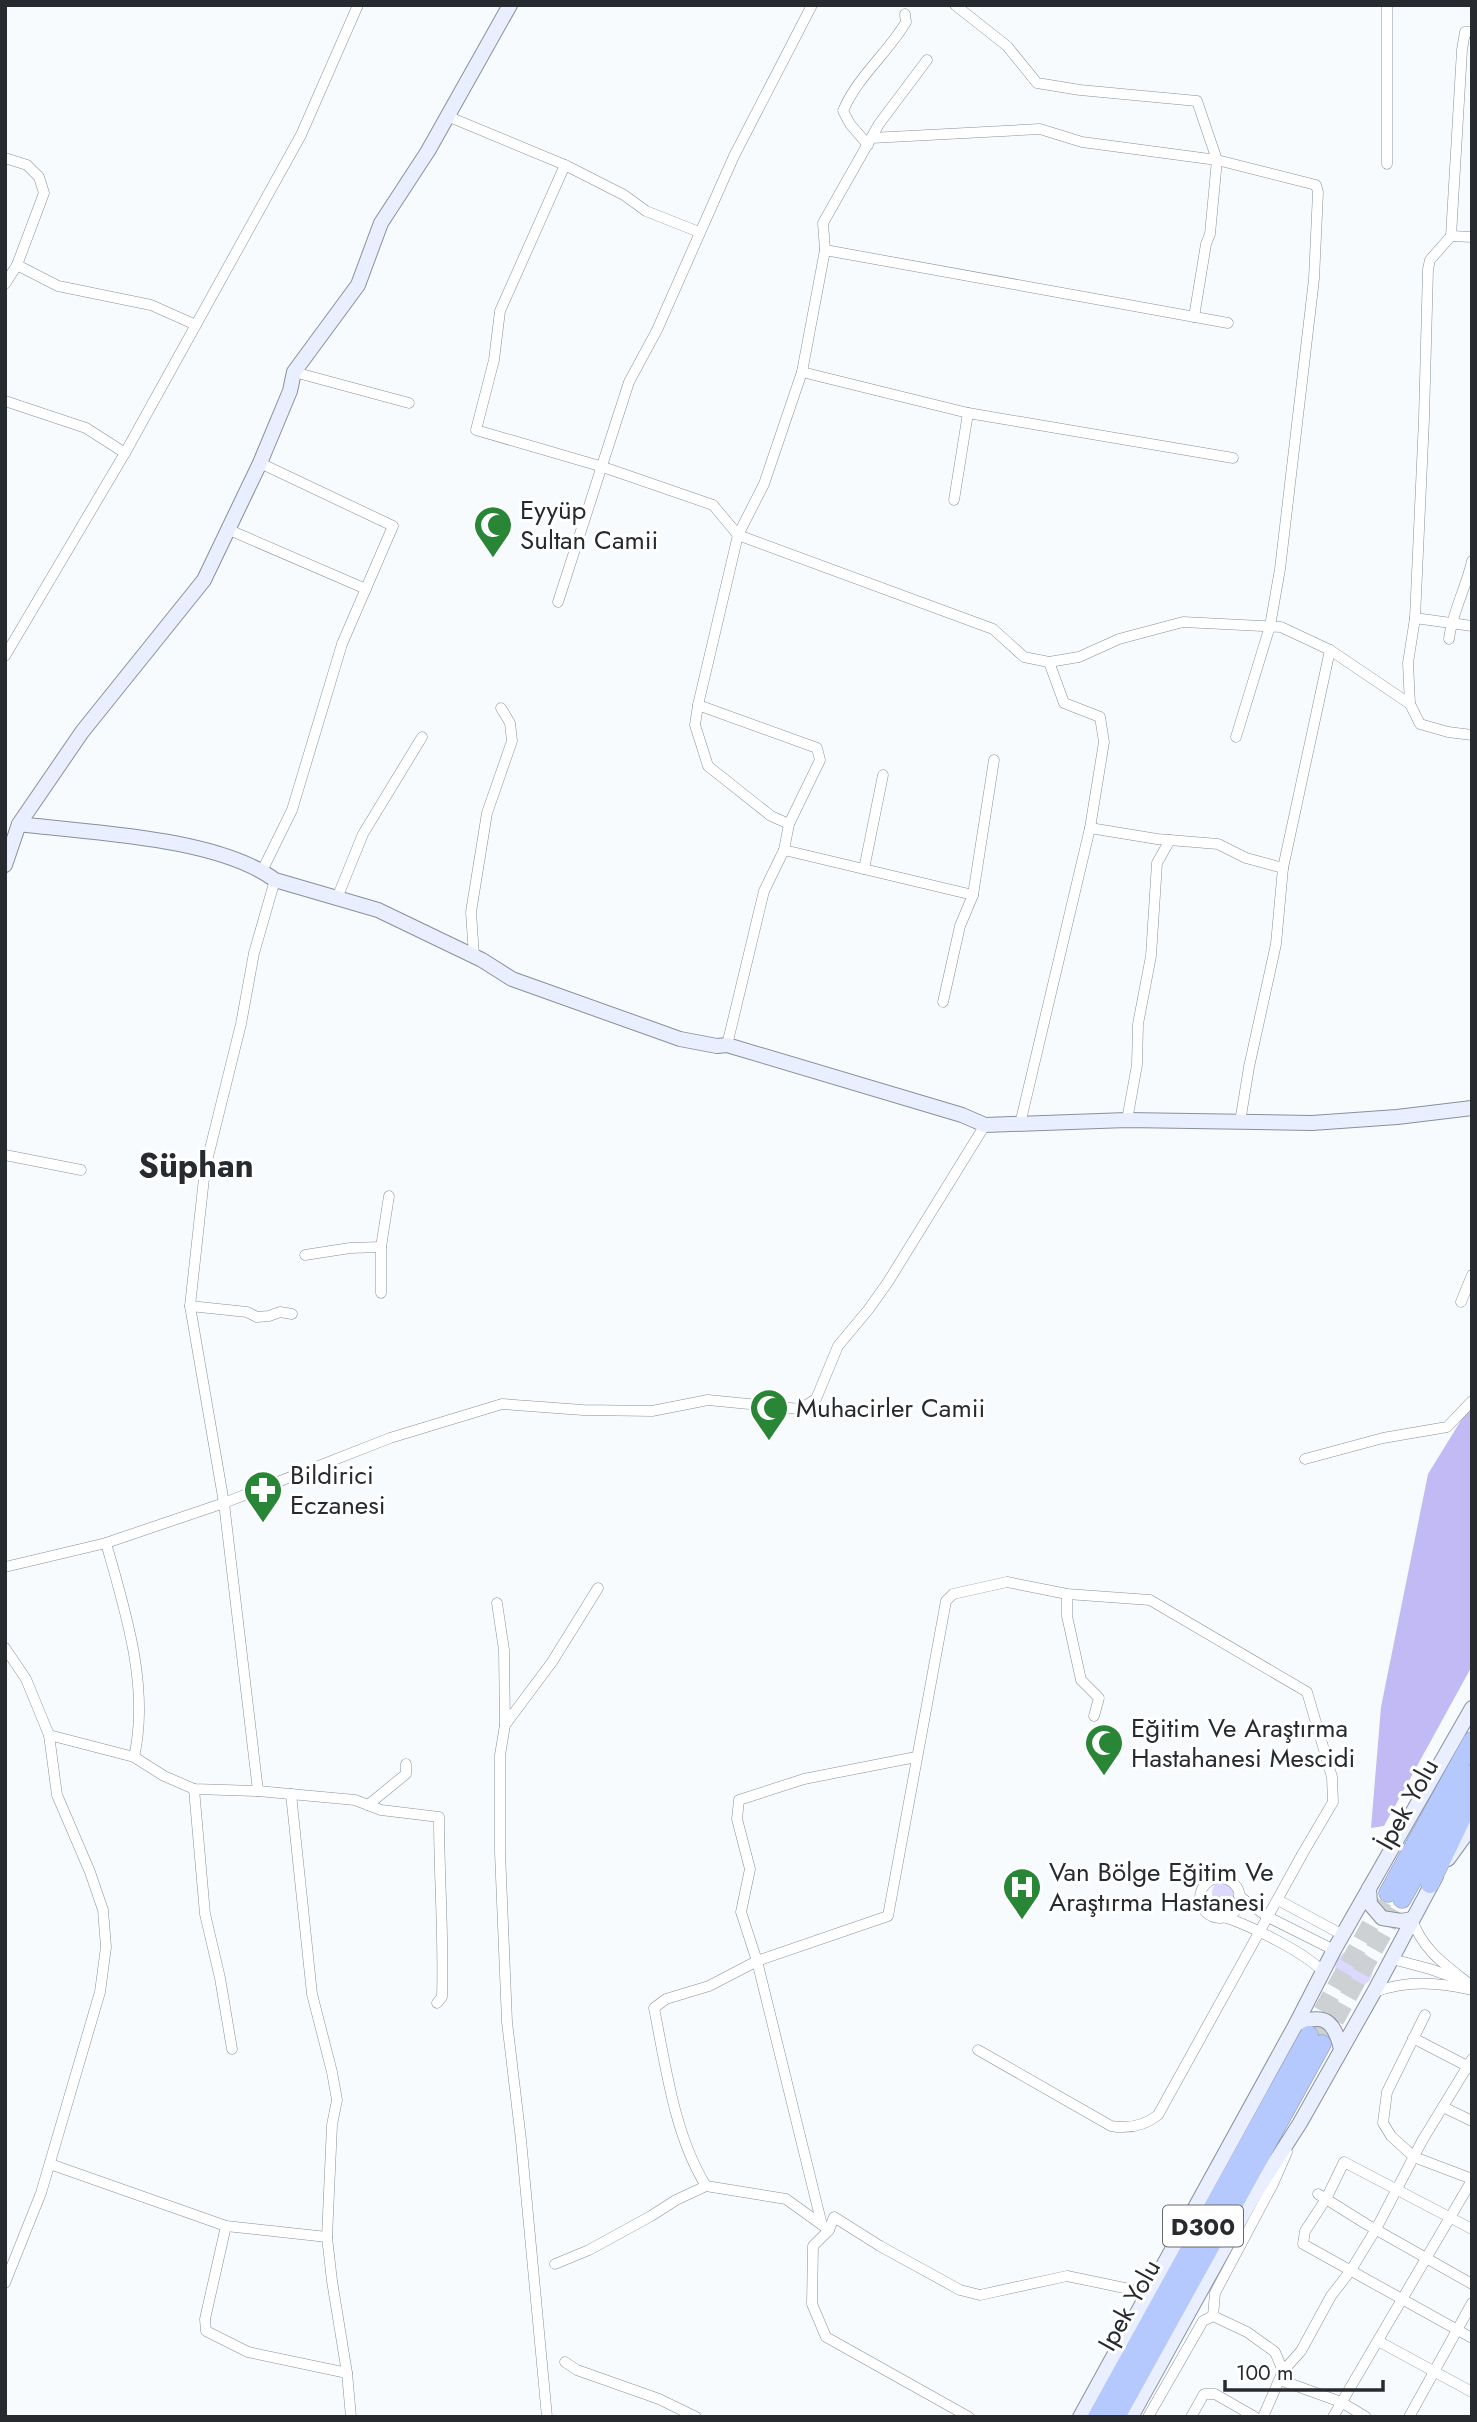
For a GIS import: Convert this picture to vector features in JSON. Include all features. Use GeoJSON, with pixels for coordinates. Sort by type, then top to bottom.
{"type":"FeatureCollection","features":[{"type":"Feature","properties":{"kind":"highway","name":"İpek Yolu"},"geometry":{"type":"LineString","coordinates":[[1472,1741],[1395,1896],[1472,1774]]}},
{"type":"Feature","properties":{"kind":"highway"},"geometry":{"type":"LineString","coordinates":[[1430,1884],[1472,1798]]}},
{"type":"Feature","properties":{"kind":"highway","name":"Ipek Yolu"},"geometry":{"type":"LineString","coordinates":[[1097,2417],[1309,2034]]}},
{"type":"Feature","properties":{"kind":"highway","name":"Ipek Yolu"},"geometry":{"type":"LineString","coordinates":[[1116,2417],[1309,2034]]}},
{"type":"Feature","properties":{"kind":"street"},"geometry":{"type":"LineString","coordinates":[[5,656],[125,453],[301,135],[358,5]]}},
{"type":"Feature","properties":{"kind":"street"},"geometry":{"type":"LineString","coordinates":[[5,865],[19,824],[82,732],[204,580],[260,463],[290,391],[294,372],[358,285],[382,223],[510,5]]}},
{"type":"Feature","properties":{"kind":"street"},"geometry":{"type":"LineString","coordinates":[[558,602],[629,383],[657,330],[734,156],[812,5]]}},
{"type":"Feature","properties":{"kind":"street"},"geometry":{"type":"LineString","coordinates":[[955,5],[1007,46],[1037,83],[1080,90],[1197,101],[1217,160],[1210,234],[1194,317]]}},
{"type":"Feature","properties":{"kind":"street"},"geometry":{"type":"LineString","coordinates":[[1387,5],[1387,164]]}},
{"type":"Feature","properties":{"kind":"street"},"geometry":{"type":"LineString","coordinates":[[905,14],[906,22],[899,34],[847,102],[844,111],[850,124],[870,141],[1040,129],[1082,142],[1217,160],[1316,184],[1318,192],[1314,279],[1280,569],[1270,626],[1236,737]]}},
{"type":"Feature","properties":{"kind":"street"},"geometry":{"type":"LineString","coordinates":[[1472,32],[1465,32],[1462,50],[1451,236],[1430,260],[1428,269],[1415,618],[1408,663],[1410,704],[1420,724],[1472,735]]}},
{"type":"Feature","properties":{"kind":"street"},"geometry":{"type":"LineString","coordinates":[[789,824],[771,816],[708,766],[695,725],[698,705],[738,535],[764,484],[802,372],[825,250],[823,223],[879,124],[927,60]]}},
{"type":"Feature","properties":{"kind":"street"},"geometry":{"type":"LineString","coordinates":[[447,116],[565,166],[624,195],[646,211],[699,232]]}},
{"type":"Feature","properties":{"kind":"street"},"geometry":{"type":"LineString","coordinates":[[5,158],[27,165],[39,177],[44,193],[17,265],[5,285]]}},
{"type":"Feature","properties":{"kind":"street"},"geometry":{"type":"LineString","coordinates":[[565,166],[500,311],[494,360],[476,430],[603,467],[713,505],[738,535],[993,629],[1024,657],[1049,662],[1079,657],[1119,639],[1183,622],[1281,627],[1330,650],[1410,704]]}},
{"type":"Feature","properties":{"kind":"street"},"geometry":{"type":"LineString","coordinates":[[1451,236],[1472,237]]}},
{"type":"Feature","properties":{"kind":"street"},"geometry":{"type":"LineString","coordinates":[[825,250],[1228,323]]}},
{"type":"Feature","properties":{"kind":"street"},"geometry":{"type":"LineString","coordinates":[[17,265],[58,286],[151,305],[196,325]]}},
{"type":"Feature","properties":{"kind":"street"},"geometry":{"type":"LineString","coordinates":[[294,372],[409,403]]}},
{"type":"Feature","properties":{"kind":"street"},"geometry":{"type":"LineString","coordinates":[[802,372],[968,413],[1233,458]]}},
{"type":"Feature","properties":{"kind":"street"},"geometry":{"type":"LineString","coordinates":[[5,401],[86,428],[125,453]]}},
{"type":"Feature","properties":{"kind":"street"},"geometry":{"type":"LineString","coordinates":[[954,500],[968,413]]}},
{"type":"Feature","properties":{"kind":"street"},"geometry":{"type":"LineString","coordinates":[[260,463],[393,526],[342,644],[292,810],[262,871]]}},
{"type":"Feature","properties":{"kind":"street"},"geometry":{"type":"LineString","coordinates":[[227,530],[366,589]]}},
{"type":"Feature","properties":{"kind":"street"},"geometry":{"type":"LineString","coordinates":[[1449,639],[1451,623],[1467,583],[1472,561]]}},
{"type":"Feature","properties":{"kind":"street"},"geometry":{"type":"LineString","coordinates":[[1415,618],[1472,626]]}},
{"type":"Feature","properties":{"kind":"street"},"geometry":{"type":"LineString","coordinates":[[1240,1122],[1276,944],[1283,868],[1330,650]]}},
{"type":"Feature","properties":{"kind":"street"},"geometry":{"type":"LineString","coordinates":[[1020,1124],[1090,828],[1104,742],[1100,717],[1064,703],[1049,662]]}},
{"type":"Feature","properties":{"kind":"street"},"geometry":{"type":"LineString","coordinates":[[698,705],[817,748],[820,760],[789,824],[784,850],[764,891],[727,1045]]}},
{"type":"Feature","properties":{"kind":"street"},"geometry":{"type":"LineString","coordinates":[[474,956],[471,912],[487,813],[512,741],[510,723],[501,708]]}},
{"type":"Feature","properties":{"kind":"street"},"geometry":{"type":"LineString","coordinates":[[337,898],[363,834],[422,737]]}},
{"type":"Feature","properties":{"kind":"street"},"geometry":{"type":"LineString","coordinates":[[943,1002],[960,926],[973,895],[994,760]]}},
{"type":"Feature","properties":{"kind":"street"},"geometry":{"type":"LineString","coordinates":[[864,869],[883,775]]}},
{"type":"Feature","properties":{"kind":"street"},"geometry":{"type":"LineString","coordinates":[[19,824],[157,841],[213,851],[262,871],[275,880],[377,910],[474,956],[512,979],[680,1039],[717,1046],[727,1045],[962,1115],[985,1125],[1127,1120],[1312,1123],[1472,1108]]}},
{"type":"Feature","properties":{"kind":"street"},"geometry":{"type":"LineString","coordinates":[[1090,828],[1218,844],[1246,858],[1283,868]]}},
{"type":"Feature","properties":{"kind":"street"},"geometry":{"type":"LineString","coordinates":[[1127,1120],[1137,1065],[1138,1024],[1151,956],[1157,863],[1170,840]]}},
{"type":"Feature","properties":{"kind":"street"},"geometry":{"type":"LineString","coordinates":[[784,850],[973,895]]}},
{"type":"Feature","properties":{"kind":"street"},"geometry":{"type":"LineString","coordinates":[[258,1791],[224,1503],[190,1306],[205,1169],[241,1024],[254,953],[275,880]]}},
{"type":"Feature","properties":{"kind":"street"},"geometry":{"type":"LineString","coordinates":[[5,1567],[106,1543],[224,1503],[390,1438],[502,1404],[583,1410],[652,1411],[708,1400],[800,1409],[816,1399],[838,1346],[869,1310],[888,1282],[985,1125]]}},
{"type":"Feature","properties":{"kind":"street"},"geometry":{"type":"LineString","coordinates":[[5,1155],[82,1170]]}},
{"type":"Feature","properties":{"kind":"street"},"geometry":{"type":"LineString","coordinates":[[382,1293],[381,1247],[389,1196]]}},
{"type":"Feature","properties":{"kind":"street"},"geometry":{"type":"LineString","coordinates":[[305,1255],[350,1248],[381,1247]]}},
{"type":"Feature","properties":{"kind":"street"},"geometry":{"type":"LineString","coordinates":[[1461,1303],[1472,1275]]}},
{"type":"Feature","properties":{"kind":"street"},"geometry":{"type":"LineString","coordinates":[[190,1306],[247,1312],[257,1317],[280,1312],[292,1314]]}},
{"type":"Feature","properties":{"kind":"street"},"geometry":{"type":"LineString","coordinates":[[1305,1459],[1382,1438],[1447,1427],[1472,1401]]}},
{"type":"Feature","properties":{"kind":"street"},"geometry":{"type":"LineString","coordinates":[[106,1543],[130,1628],[139,1709],[139,1733],[134,1757]]}},
{"type":"Feature","properties":{"kind":"street"},"geometry":{"type":"LineString","coordinates":[[706,2186],[697,2172],[681,2132],[654,2008],[666,1999],[709,1986],[757,1961],[888,1916],[946,1601],[953,1594],[1007,1582],[1067,1594],[1150,1600],[1307,1692],[1332,1777],[1334,1794],[1327,1813],[1158,2115],[1144,2123],[1127,2127],[1111,2126],[978,2050]]}},
{"type":"Feature","properties":{"kind":"street"},"geometry":{"type":"LineString","coordinates":[[506,1725],[552,1662],[598,1588]]}},
{"type":"Feature","properties":{"kind":"street"},"geometry":{"type":"LineString","coordinates":[[1067,1594],[1067,1616],[1081,1680],[1099,1698],[1094,1716]]}},
{"type":"Feature","properties":{"kind":"street"},"geometry":{"type":"LineString","coordinates":[[497,1603],[505,1650],[506,1725],[500,1755],[500,1852],[507,2022],[547,2417]]}},
{"type":"Feature","properties":{"kind":"street"},"geometry":{"type":"LineString","coordinates":[[5,1648],[26,1678],[49,1735],[57,1796],[90,1872],[103,1910],[106,1947],[100,1992],[50,2164],[5,2283]]}},
{"type":"Feature","properties":{"kind":"street"},"geometry":{"type":"LineString","coordinates":[[1309,2034],[1324,1973],[1334,1950],[1472,1708]]}},
{"type":"Feature","properties":{"kind":"street"},"geometry":{"type":"LineString","coordinates":[[49,1735],[134,1757],[164,1776],[194,1789],[258,1791],[355,1800],[381,1810],[439,1817],[439,1880],[444,1937],[442,1997],[436,2003]]}},
{"type":"Feature","properties":{"kind":"street"},"geometry":{"type":"LineString","coordinates":[[826,2228],[757,1961],[741,1912],[750,1868],[737,1819],[738,1800],[804,1779],[916,1757]]}},
{"type":"Feature","properties":{"kind":"street"},"geometry":{"type":"LineString","coordinates":[[368,1805],[406,1774],[406,1764]]}},
{"type":"Feature","properties":{"kind":"street"},"geometry":{"type":"LineString","coordinates":[[194,1789],[205,1914],[233,2049]]}},
{"type":"Feature","properties":{"kind":"street"},"geometry":{"type":"LineString","coordinates":[[292,1794],[312,1994],[337,2100],[332,2125],[327,2236],[351,2417]]}},
{"type":"Feature","properties":{"kind":"street"},"geometry":{"type":"LineString","coordinates":[[1131,2417],[1252,2197],[1300,2123],[1374,1992],[1430,1884],[1472,1826]]}},
{"type":"Feature","properties":{"kind":"street"},"geometry":{"type":"LineString","coordinates":[[1324,1973],[1311,1961],[1259,1933],[1223,1917],[1210,1916],[1201,1905],[1201,1892],[1209,1881],[1223,1879],[1234,1885],[1239,1896],[1268,1917],[1334,1950]]}},
{"type":"Feature","properties":{"kind":"street"},"geometry":{"type":"LineString","coordinates":[[1369,1887],[1370,1904],[1382,1918],[1401,1921],[1412,1919]]}},
{"type":"Feature","properties":{"kind":"street"},"geometry":{"type":"LineString","coordinates":[[1223,1917],[1237,1908],[1239,1896]]}},
{"type":"Feature","properties":{"kind":"street"},"geometry":{"type":"LineString","coordinates":[[1278,1900],[1343,1935]]}},
{"type":"Feature","properties":{"kind":"street"},"geometry":{"type":"LineString","coordinates":[[1412,1919],[1429,1951],[1471,1986]]}},
{"type":"Feature","properties":{"kind":"street"},"geometry":{"type":"LineString","coordinates":[[1392,1959],[1430,1969],[1471,1986]]}},
{"type":"Feature","properties":{"kind":"street"},"geometry":{"type":"LineString","coordinates":[[1374,1992],[1416,1982],[1471,1986]]}},
{"type":"Feature","properties":{"kind":"street"},"geometry":{"type":"LineString","coordinates":[[1333,2417],[1472,2179],[1414,2157],[1391,2136],[1383,2123],[1387,2092],[1424,2015]]}},
{"type":"Feature","properties":{"kind":"street"},"geometry":{"type":"LineString","coordinates":[[1080,2417],[1147,2297],[1317,2018],[1334,2026],[1341,2049]]}},
{"type":"Feature","properties":{"kind":"street"},"geometry":{"type":"LineString","coordinates":[[1263,2417],[1282,2375],[1301,2351],[1331,2296],[1376,2230],[1414,2157],[1470,2064],[1413,2038]]}},
{"type":"Feature","properties":{"kind":"street"},"geometry":{"type":"LineString","coordinates":[[1443,2107],[1472,2121]]}},
{"type":"Feature","properties":{"kind":"street"},"geometry":{"type":"LineString","coordinates":[[1213,2316],[1214,2293],[1273,2184],[1300,2123]]}},
{"type":"Feature","properties":{"kind":"street"},"geometry":{"type":"LineString","coordinates":[[1472,2229],[1344,2162],[1322,2196],[1305,2231],[1303,2244],[1472,2338]]}},
{"type":"Feature","properties":{"kind":"street"},"geometry":{"type":"LineString","coordinates":[[50,2164],[226,2226],[327,2236]]}},
{"type":"Feature","properties":{"kind":"street"},"geometry":{"type":"LineString","coordinates":[[555,2264],[590,2249],[706,2186],[786,2200],[826,2228]]}},
{"type":"Feature","properties":{"kind":"street"},"geometry":{"type":"LineString","coordinates":[[1322,2196],[1472,2284]]}},
{"type":"Feature","properties":{"kind":"street"},"geometry":{"type":"LineString","coordinates":[[969,2417],[827,2337],[812,2304],[813,2246],[834,2217],[960,2290],[980,2295],[1067,2277],[1134,2290],[1147,2297]]}},
{"type":"Feature","properties":{"kind":"street"},"geometry":{"type":"LineString","coordinates":[[226,2226],[205,2319],[206,2331],[248,2352],[347,2373]]}},
{"type":"Feature","properties":{"kind":"street"},"geometry":{"type":"LineString","coordinates":[[1409,2417],[1472,2304]]}},
{"type":"Feature","properties":{"kind":"street"},"geometry":{"type":"LineString","coordinates":[[1213,2316],[1247,2332],[1275,2352],[1282,2375],[1341,2402],[1366,2417]]}},
{"type":"Feature","properties":{"kind":"street"},"geometry":{"type":"LineString","coordinates":[[1148,2417],[1203,2321],[1213,2316]]}},
{"type":"Feature","properties":{"kind":"street"},"geometry":{"type":"LineString","coordinates":[[1378,2341],[1472,2392]]}},
{"type":"Feature","properties":{"kind":"street"},"geometry":{"type":"LineString","coordinates":[[565,2362],[577,2370],[659,2399],[696,2417]]}},
{"type":"Feature","properties":{"kind":"street"},"geometry":{"type":"LineString","coordinates":[[1191,2417],[1204,2394],[1215,2394],[1255,2417]]}},
{"type":"Feature","properties":{"kind":"shaded area"},"geometry":{"type":"Polygon","coordinates":[[[1472,1407],[1472,1666],[1384,1826],[1371,1828],[1381,1707],[1428,1474],[1468,1409],[1472,1407]]]}},
{"type":"Feature","properties":{"kind":"shaded area"},"geometry":{"type":"Polygon","coordinates":[[[1225,1880],[1234,1884],[1238,1893],[1234,1902],[1225,1906],[1216,1902],[1212,1893],[1216,1884],[1225,1880]]]}},
{"type":"Feature","properties":{"kind":"shaded area"},"geometry":{"type":"Polygon","coordinates":[[[1354,1950],[1367,1956],[1373,1969],[1367,1982],[1354,1988],[1341,1982],[1335,1969],[1341,1956],[1354,1950]]]}},
{"type":"Feature","properties":{"kind":"tunnel"},"geometry":{"type":"LineString","coordinates":[[1309,2035],[1388,1893]]}},
{"type":"Feature","properties":{"kind":"tunnel"},"geometry":{"type":"LineString","coordinates":[[1322,2044],[1402,1899]]}},
{"type":"Feature","properties":{"kind":"place","name":"Eyyüp Sultan Camii"},"geometry":{"type":"Point","coordinates":[493,559]}},
{"type":"Feature","properties":{"kind":"place","name":"Muhacirler Camii"},"geometry":{"type":"Point","coordinates":[769,1442]}},
{"type":"Feature","properties":{"kind":"place","name":"Bildirici Eczanesi"},"geometry":{"type":"Point","coordinates":[263,1524]}},
{"type":"Feature","properties":{"kind":"place","name":"Eğitim Ve Araştırma Hastahanesi Mescidi"},"geometry":{"type":"Point","coordinates":[1104,1777]}},
{"type":"Feature","properties":{"kind":"place","name":"Van Bölge Eğitim Ve Araştırma Hastanesi"},"geometry":{"type":"Point","coordinates":[1022,1921]}},
{"type":"Feature","properties":{"kind":"district","name":"Süphan"},"geometry":{"type":"Point","coordinates":[196,1165]}}]}
